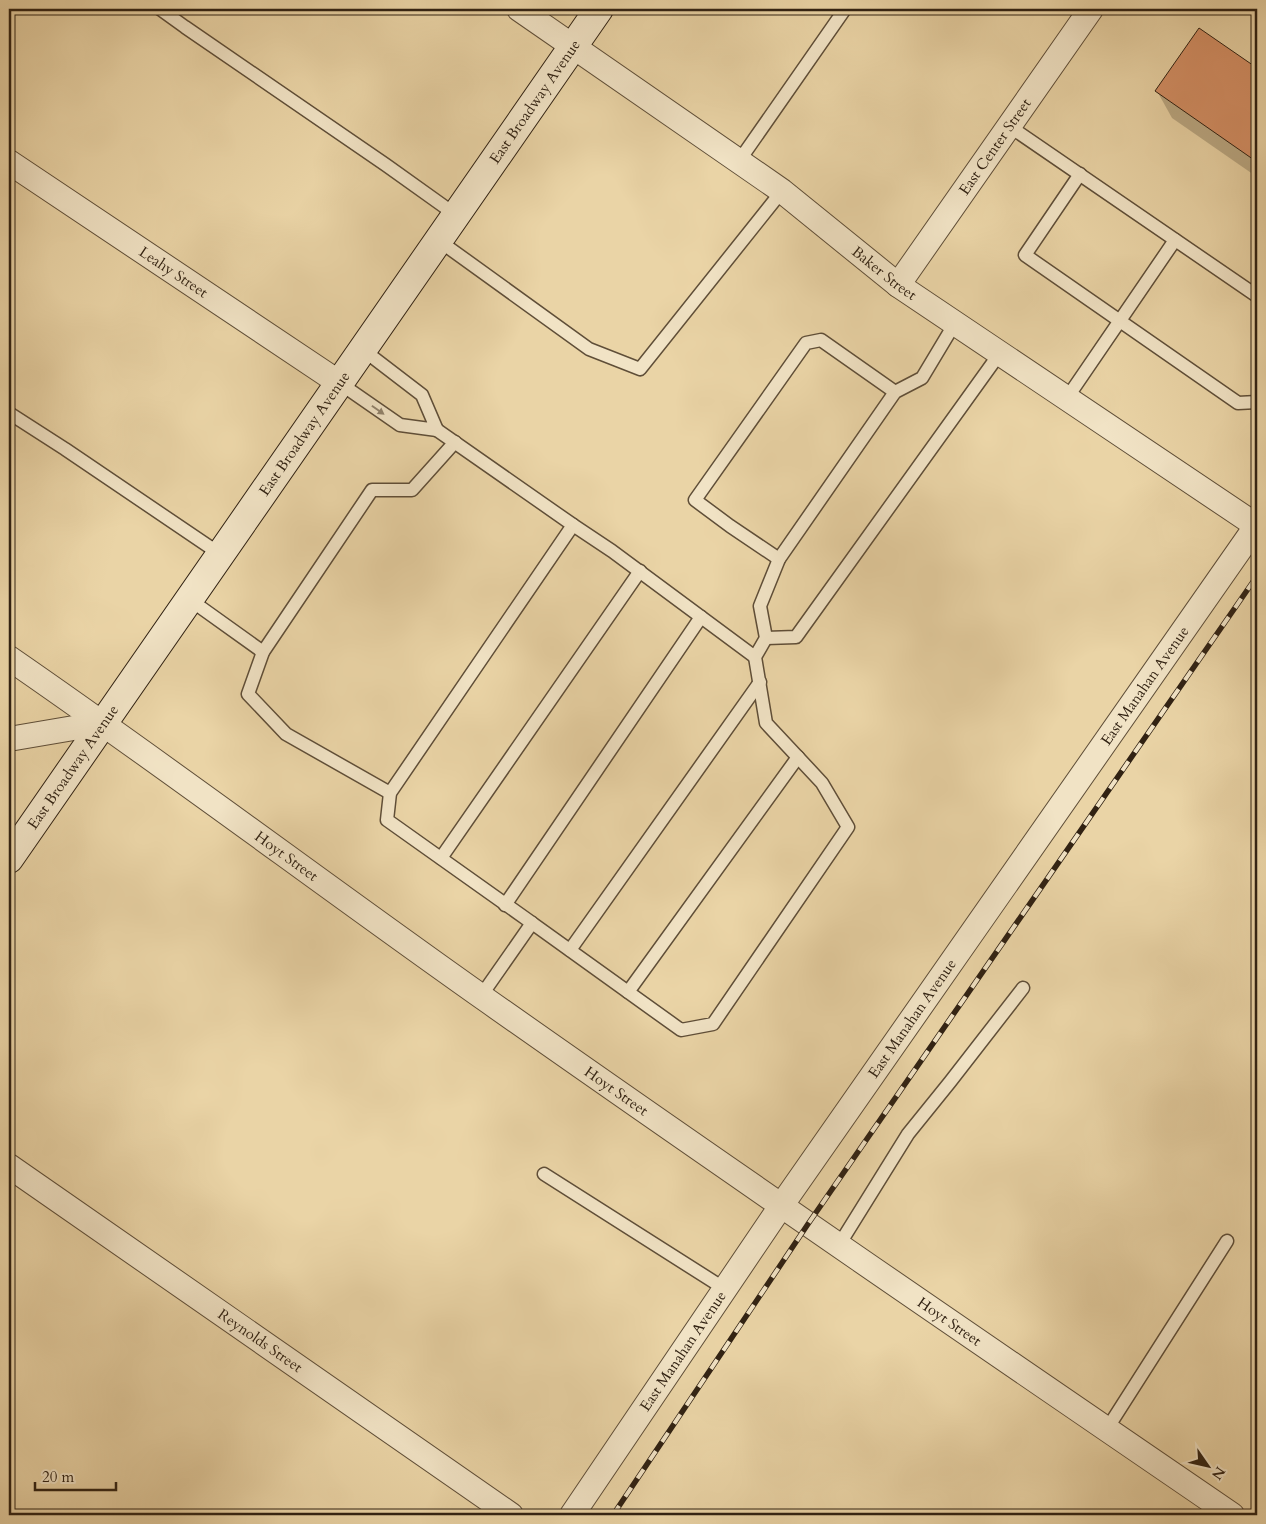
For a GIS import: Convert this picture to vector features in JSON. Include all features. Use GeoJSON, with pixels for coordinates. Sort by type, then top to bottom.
{"type":"FeatureCollection","features":[{"type":"Feature","properties":{"kind":"street","name":"Baker Street"},"geometry":{"type":"LineString","coordinates":[[519,9],[782,192],[898,285],[1257,525]]}},
{"type":"Feature","properties":{"kind":"street","name":"East Broadway Avenue"},"geometry":{"type":"LineString","coordinates":[[9,859],[338,382],[599,9]]}},
{"type":"Feature","properties":{"kind":"street","name":"East Center Street"},"geometry":{"type":"LineString","coordinates":[[898,285],[1091,9]]}},
{"type":"Feature","properties":{"kind":"street","name":"Leahy Street"},"geometry":{"type":"LineString","coordinates":[[9,162],[338,382]]}},
{"type":"Feature","properties":{"kind":"street","name":"East Manahan Avenue"},"geometry":{"type":"LineString","coordinates":[[572,1515],[782,1206],[1257,525]]}},
{"type":"Feature","properties":{"kind":"street","name":"Hoyt Street"},"geometry":{"type":"LineString","coordinates":[[9,658],[103,723],[481,996],[839,1246],[1232,1515]]}},
{"type":"Feature","properties":{"kind":"street"},"geometry":{"type":"LineString","coordinates":[[9,739],[103,723]]}},
{"type":"Feature","properties":{"kind":"street","name":"Reynolds Street"},"geometry":{"type":"LineString","coordinates":[[9,1166],[511,1515]]}},
{"type":"Feature","properties":{"kind":"lane"},"geometry":{"type":"LineString","coordinates":[[160,9],[456,215]]}},
{"type":"Feature","properties":{"kind":"lane"},"geometry":{"type":"LineString","coordinates":[[739,161],[845,9]]}},
{"type":"Feature","properties":{"kind":"lane"},"geometry":{"type":"LineString","coordinates":[[1009,126],[1257,296]]}},
{"type":"Feature","properties":{"kind":"lane"},"geometry":{"type":"LineString","coordinates":[[1080,174],[1025,255],[1238,403],[1257,402]]}},
{"type":"Feature","properties":{"kind":"lane"},"geometry":{"type":"LineString","coordinates":[[438,240],[589,349],[640,369],[782,192]]}},
{"type":"Feature","properties":{"kind":"lane"},"geometry":{"type":"LineString","coordinates":[[1067,398],[1175,240]]}},
{"type":"Feature","properties":{"kind":"lane"},"geometry":{"type":"LineString","coordinates":[[573,525],[390,793],[387,820],[680,1030],[713,1024],[848,827],[822,783],[766,723],[756,657],[766,638],[760,606],[779,559],[895,392],[922,378],[956,323]]}},
{"type":"Feature","properties":{"kind":"lane"},"geometry":{"type":"LineString","coordinates":[[779,559],[695,500],[806,343],[821,340],[895,392]]}},
{"type":"Feature","properties":{"kind":"lane"},"geometry":{"type":"LineString","coordinates":[[362,349],[422,395],[438,430]]}},
{"type":"Feature","properties":{"kind":"lane"},"geometry":{"type":"LineString","coordinates":[[766,638],[796,636],[1000,353]]}},
{"type":"Feature","properties":{"kind":"lane"},"geometry":{"type":"LineString","coordinates":[[338,382],[400,425],[438,430],[612,551],[756,657]]}},
{"type":"Feature","properties":{"kind":"lane"},"geometry":{"type":"LineString","coordinates":[[9,413],[220,554]]}},
{"type":"Feature","properties":{"kind":"lane"},"geometry":{"type":"LineString","coordinates":[[390,793],[286,734],[248,694],[263,652],[372,490],[412,490],[455,442]]}},
{"type":"Feature","properties":{"kind":"lane"},"geometry":{"type":"LineString","coordinates":[[441,858],[640,571]]}},
{"type":"Feature","properties":{"kind":"lane"},"geometry":{"type":"LineString","coordinates":[[189,599],[263,652]]}},
{"type":"Feature","properties":{"kind":"lane"},"geometry":{"type":"LineString","coordinates":[[505,905],[701,617]]}},
{"type":"Feature","properties":{"kind":"lane"},"geometry":{"type":"LineString","coordinates":[[570,950],[760,682]]}},
{"type":"Feature","properties":{"kind":"lane"},"geometry":{"type":"LineString","coordinates":[[628,992],[798,757]]}},
{"type":"Feature","properties":{"kind":"lane"},"geometry":{"type":"LineString","coordinates":[[481,996],[532,923]]}},
{"type":"Feature","properties":{"kind":"lane"},"geometry":{"type":"LineString","coordinates":[[839,1246],[908,1134],[1023,988]]}},
{"type":"Feature","properties":{"kind":"lane"},"geometry":{"type":"LineString","coordinates":[[544,1174],[725,1289]]}},
{"type":"Feature","properties":{"kind":"lane"},"geometry":{"type":"LineString","coordinates":[[1107,1429],[1227,1241]]}},
{"type":"Feature","properties":{"kind":"building"},"geometry":{"type":"Polygon","coordinates":[[[1199,28],[1257,68],[1257,162],[1155,91],[1199,28]]]}},
{"type":"Feature","properties":{"kind":"railway"},"geometry":{"type":"LineString","coordinates":[[613,1515],[808,1224],[1257,576]]}}]}
